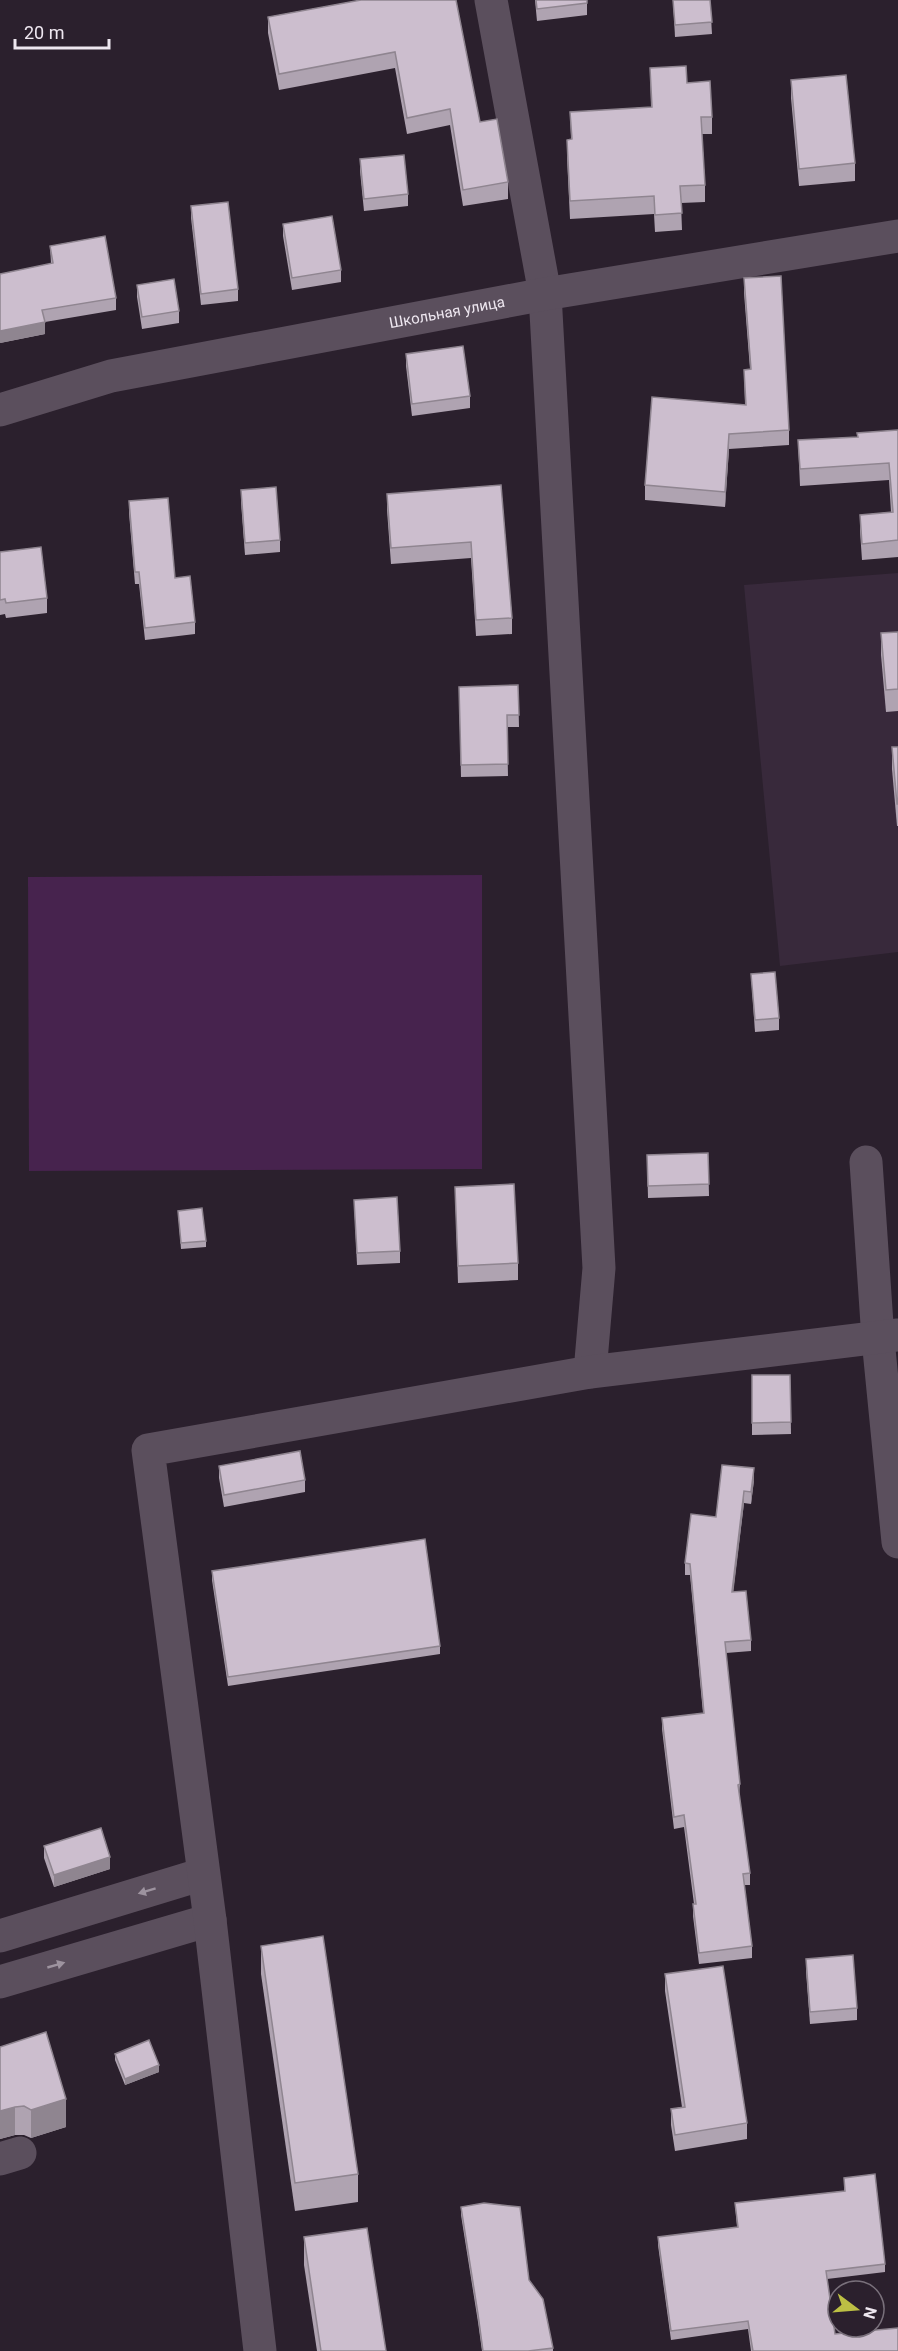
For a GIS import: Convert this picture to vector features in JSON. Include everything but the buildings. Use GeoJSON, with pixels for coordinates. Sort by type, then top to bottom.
{"type":"FeatureCollection","features":[{"type":"Feature","properties":{"kind":"street"},"geometry":{"type":"LineString","coordinates":[[491,0],[545,294],[599,1268],[590,1372]]}},
{"type":"Feature","properties":{"kind":"street","name":"Школьная улица"},"geometry":{"type":"LineString","coordinates":[[0,410],[111,376],[545,294],[898,236]]}},
{"type":"Feature","properties":{"kind":"street"},"geometry":{"type":"LineString","coordinates":[[866,1162],[888,1337],[898,1542]]}},
{"type":"Feature","properties":{"kind":"street"},"geometry":{"type":"LineString","coordinates":[[261,2351],[210,1920],[148,1450],[590,1372],[888,1337]]}},
{"type":"Feature","properties":{"kind":"street"},"geometry":{"type":"LineString","coordinates":[[0,1936],[203,1874]]}},
{"type":"Feature","properties":{"kind":"street"},"geometry":{"type":"LineString","coordinates":[[0,1982],[210,1920]]}},
{"type":"Feature","properties":{"kind":"shaded area"},"geometry":{"type":"Polygon","coordinates":[[[898,573],[898,952],[780,966],[744,585],[898,573]]]}},
{"type":"Feature","properties":{"kind":"shaded area"},"geometry":{"type":"Polygon","coordinates":[[[482,875],[482,1169],[29,1171],[28,877],[482,875]]]}}]}
